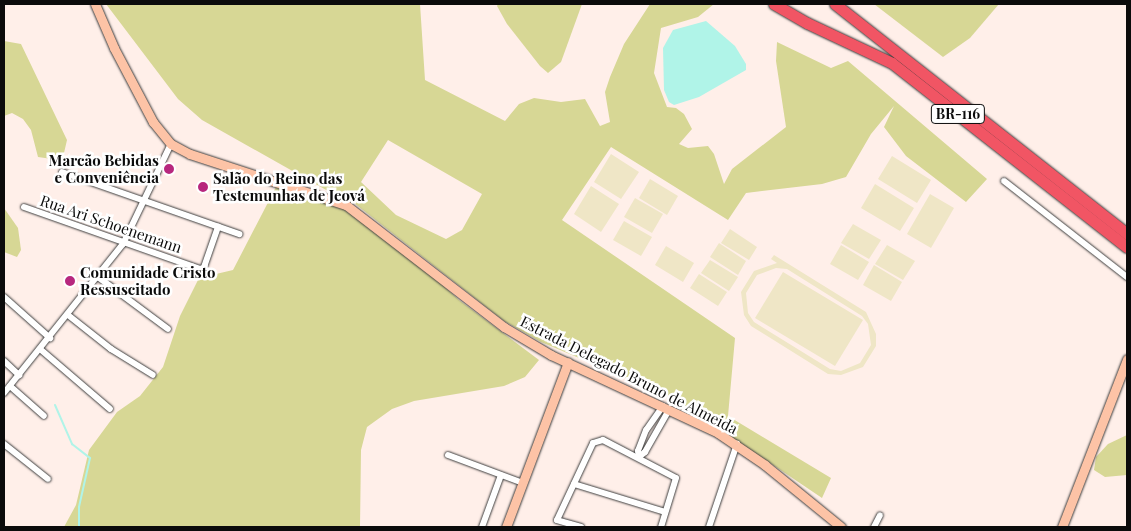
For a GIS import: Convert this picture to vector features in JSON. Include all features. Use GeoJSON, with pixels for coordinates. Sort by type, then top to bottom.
{"type":"FeatureCollection","features":[{"type":"Feature","properties":{"kind":"highway","name":"BR-116"},"geometry":{"type":"LineString","coordinates":[[774,4],[807,23],[872,52],[898,66],[1127,247]]}},
{"type":"Feature","properties":{"kind":"highway","name":"BR-116"},"geometry":{"type":"LineString","coordinates":[[835,4],[1127,234]]}},
{"type":"Feature","properties":{"kind":"main road","name":"Estrada Delegado Bruno de Almeida"},"geometry":{"type":"LineString","coordinates":[[95,4],[109,39],[156,129],[171,144],[190,154],[346,204],[504,327],[568,362],[737,444],[841,527]]}},
{"type":"Feature","properties":{"kind":"main road"},"geometry":{"type":"LineString","coordinates":[[1062,527],[1127,359]]}},
{"type":"Feature","properties":{"kind":"main road"},"geometry":{"type":"LineString","coordinates":[[506,527],[568,362]]}},
{"type":"Feature","properties":{"kind":"street"},"geometry":{"type":"LineString","coordinates":[[4,394],[123,244],[171,144]]}},
{"type":"Feature","properties":{"kind":"street"},"geometry":{"type":"LineString","coordinates":[[62,172],[239,234]]}},
{"type":"Feature","properties":{"kind":"street"},"geometry":{"type":"LineString","coordinates":[[1004,181],[1127,277]]}},
{"type":"Feature","properties":{"kind":"street","name":"Rua Ari Schoenemann"},"geometry":{"type":"LineString","coordinates":[[24,207],[123,244],[203,270],[218,227]]}},
{"type":"Feature","properties":{"kind":"street"},"geometry":{"type":"LineString","coordinates":[[98,277],[168,329]]}},
{"type":"Feature","properties":{"kind":"street"},"geometry":{"type":"LineString","coordinates":[[4,297],[50,338]]}},
{"type":"Feature","properties":{"kind":"street"},"geometry":{"type":"LineString","coordinates":[[68,315],[111,349],[152,375]]}},
{"type":"Feature","properties":{"kind":"street"},"geometry":{"type":"LineString","coordinates":[[40,349],[110,409]]}},
{"type":"Feature","properties":{"kind":"street"},"geometry":{"type":"LineString","coordinates":[[4,361],[19,375]]}},
{"type":"Feature","properties":{"kind":"street"},"geometry":{"type":"LineString","coordinates":[[10,386],[44,416]]}},
{"type":"Feature","properties":{"kind":"street"},"geometry":{"type":"LineString","coordinates":[[639,457],[646,452],[666,408]]}},
{"type":"Feature","properties":{"kind":"street"},"geometry":{"type":"LineString","coordinates":[[639,457],[638,451],[646,430],[666,408]]}},
{"type":"Feature","properties":{"kind":"street"},"geometry":{"type":"LineString","coordinates":[[581,527],[557,520],[598,440],[639,457],[676,478],[661,527]]}},
{"type":"Feature","properties":{"kind":"street"},"geometry":{"type":"LineString","coordinates":[[4,444],[48,479]]}},
{"type":"Feature","properties":{"kind":"street"},"geometry":{"type":"LineString","coordinates":[[709,527],[737,444]]}},
{"type":"Feature","properties":{"kind":"street"},"geometry":{"type":"LineString","coordinates":[[448,455],[523,482]]}},
{"type":"Feature","properties":{"kind":"street"},"geometry":{"type":"LineString","coordinates":[[482,527],[501,475]]}},
{"type":"Feature","properties":{"kind":"street"},"geometry":{"type":"LineString","coordinates":[[574,484],[665,512]]}},
{"type":"Feature","properties":{"kind":"street"},"geometry":{"type":"LineString","coordinates":[[874,527],[880,515]]}},
{"type":"Feature","properties":{"kind":"green space"},"geometry":{"type":"Polygon","coordinates":[[[106,4],[420,4],[425,80],[505,121],[519,104],[534,98],[561,102],[585,99],[600,126],[610,122],[605,92],[610,77],[624,44],[650,4],[714,4],[698,17],[661,28],[654,73],[667,107],[676,108],[684,114],[692,129],[679,144],[688,148],[708,146],[714,154],[724,184],[732,169],[786,127],[776,61],[777,42],[831,68],[848,61],[987,179],[966,202],[906,156],[884,127],[894,106],[871,134],[846,177],[822,184],[746,193],[728,220],[611,147],[562,220],[735,338],[728,416],[831,478],[822,498],[672,397],[541,342],[504,321],[349,199],[335,195],[202,120],[178,99],[106,4]],[[388,140],[361,182],[396,215],[446,239],[462,230],[482,194],[388,140]]]}},
{"type":"Feature","properties":{"kind":"green space"},"geometry":{"type":"Polygon","coordinates":[[[498,4],[582,4],[561,62],[548,73],[540,66],[507,24],[497,6],[498,4]]]}},
{"type":"Feature","properties":{"kind":"green space"},"geometry":{"type":"Polygon","coordinates":[[[874,4],[999,4],[970,38],[943,57],[874,4]]]}},
{"type":"Feature","properties":{"kind":"green space"},"geometry":{"type":"Polygon","coordinates":[[[4,41],[21,44],[67,140],[64,153],[52,159],[38,157],[31,130],[23,119],[12,113],[4,116],[4,41]]]}},
{"type":"Feature","properties":{"kind":"green space"},"geometry":{"type":"Polygon","coordinates":[[[276,187],[346,208],[423,267],[459,300],[539,360],[525,377],[504,386],[414,401],[392,409],[367,427],[361,450],[360,527],[64,527],[76,505],[89,450],[117,412],[140,396],[163,367],[180,316],[199,278],[233,270],[276,187]]]}},
{"type":"Feature","properties":{"kind":"green space"},"geometry":{"type":"Polygon","coordinates":[[[4,208],[18,228],[21,250],[17,257],[4,252],[4,208]]]}},
{"type":"Feature","properties":{"kind":"green space"},"geometry":{"type":"Polygon","coordinates":[[[1127,435],[1127,475],[1105,477],[1094,470],[1096,457],[1108,444],[1127,435]]]}},
{"type":"Feature","properties":{"kind":"shaded area"},"geometry":{"type":"Polygon","coordinates":[[[611,154],[639,172],[621,199],[594,182],[611,154]]]}},
{"type":"Feature","properties":{"kind":"shaded area"},"geometry":{"type":"Polygon","coordinates":[[[892,156],[931,180],[917,203],[878,179],[892,156]]]}},
{"type":"Feature","properties":{"kind":"shaded area"},"geometry":{"type":"Polygon","coordinates":[[[650,179],[678,196],[667,215],[639,198],[650,179]]]}},
{"type":"Feature","properties":{"kind":"shaded area"},"geometry":{"type":"Polygon","coordinates":[[[875,184],[914,208],[900,231],[861,208],[875,184]]]}},
{"type":"Feature","properties":{"kind":"shaded area"},"geometry":{"type":"Polygon","coordinates":[[[591,186],[619,204],[601,232],[574,214],[591,186]]]}},
{"type":"Feature","properties":{"kind":"shaded area"},"geometry":{"type":"Polygon","coordinates":[[[930,194],[954,208],[931,248],[907,234],[930,194]]]}},
{"type":"Feature","properties":{"kind":"shaded area"},"geometry":{"type":"Polygon","coordinates":[[[635,198],[663,214],[652,233],[624,217],[635,198]]]}},
{"type":"Feature","properties":{"kind":"shaded area"},"geometry":{"type":"Polygon","coordinates":[[[624,221],[652,237],[641,256],[613,240],[624,221]]]}},
{"type":"Feature","properties":{"kind":"shaded area"},"geometry":{"type":"Polygon","coordinates":[[[853,224],[881,240],[869,259],[841,243],[853,224]]]}},
{"type":"Feature","properties":{"kind":"shaded area"},"geometry":{"type":"Polygon","coordinates":[[[730,229],[757,247],[749,260],[721,243],[730,229]]]}},
{"type":"Feature","properties":{"kind":"shaded area"},"geometry":{"type":"Polygon","coordinates":[[[719,243],[746,261],[738,275],[710,257],[719,243]]]}},
{"type":"Feature","properties":{"kind":"shaded area"},"geometry":{"type":"Polygon","coordinates":[[[841,245],[869,262],[858,280],[830,264],[841,245]]]}},
{"type":"Feature","properties":{"kind":"shaded area"},"geometry":{"type":"Polygon","coordinates":[[[887,245],[915,261],[903,280],[875,264],[887,245]]]}},
{"type":"Feature","properties":{"kind":"shaded area"},"geometry":{"type":"Polygon","coordinates":[[[666,246],[694,263],[683,282],[655,265],[666,246]]]}},
{"type":"Feature","properties":{"kind":"shaded area"},"geometry":{"type":"Polygon","coordinates":[[[774,255],[866,312],[876,334],[876,346],[863,367],[841,375],[828,374],[751,326],[744,315],[741,292],[754,271],[777,263],[771,259],[774,255]],[[776,268],[757,275],[746,293],[748,313],[754,322],[830,369],[841,371],[860,363],[871,345],[868,324],[862,316],[787,269],[776,268]]]}},
{"type":"Feature","properties":{"kind":"shaded area"},"geometry":{"type":"Polygon","coordinates":[[[710,260],[738,277],[729,291],[701,273],[710,260]]]}},
{"type":"Feature","properties":{"kind":"shaded area"},"geometry":{"type":"Polygon","coordinates":[[[874,265],[902,282],[891,301],[863,285],[874,265]]]}},
{"type":"Feature","properties":{"kind":"shaded area"},"geometry":{"type":"Polygon","coordinates":[[[783,272],[863,320],[835,366],[755,318],[783,272]]]}},
{"type":"Feature","properties":{"kind":"shaded area"},"geometry":{"type":"Polygon","coordinates":[[[699,274],[727,292],[718,306],[690,288],[699,274]]]}},
{"type":"Feature","properties":{"kind":"water"},"geometry":{"type":"Polygon","coordinates":[[[706,21],[735,46],[746,64],[746,70],[699,97],[674,105],[669,102],[664,90],[663,48],[673,30],[706,21]]]}},
{"type":"Feature","properties":{"kind":"waterway"},"geometry":{"type":"LineString","coordinates":[[55,405],[72,444],[90,458],[79,507],[79,527]]}},
{"type":"Feature","properties":{"kind":"place","name":"Marcão Bebidas e Conveniência"},"geometry":{"type":"Point","coordinates":[169,169]}},
{"type":"Feature","properties":{"kind":"place","name":"Salão do Reino das Testemunhas de Jeová"},"geometry":{"type":"Point","coordinates":[203,187]}},
{"type":"Feature","properties":{"kind":"place","name":"Comunidade Cristo Ressuscitado"},"geometry":{"type":"Point","coordinates":[70,281]}}]}
